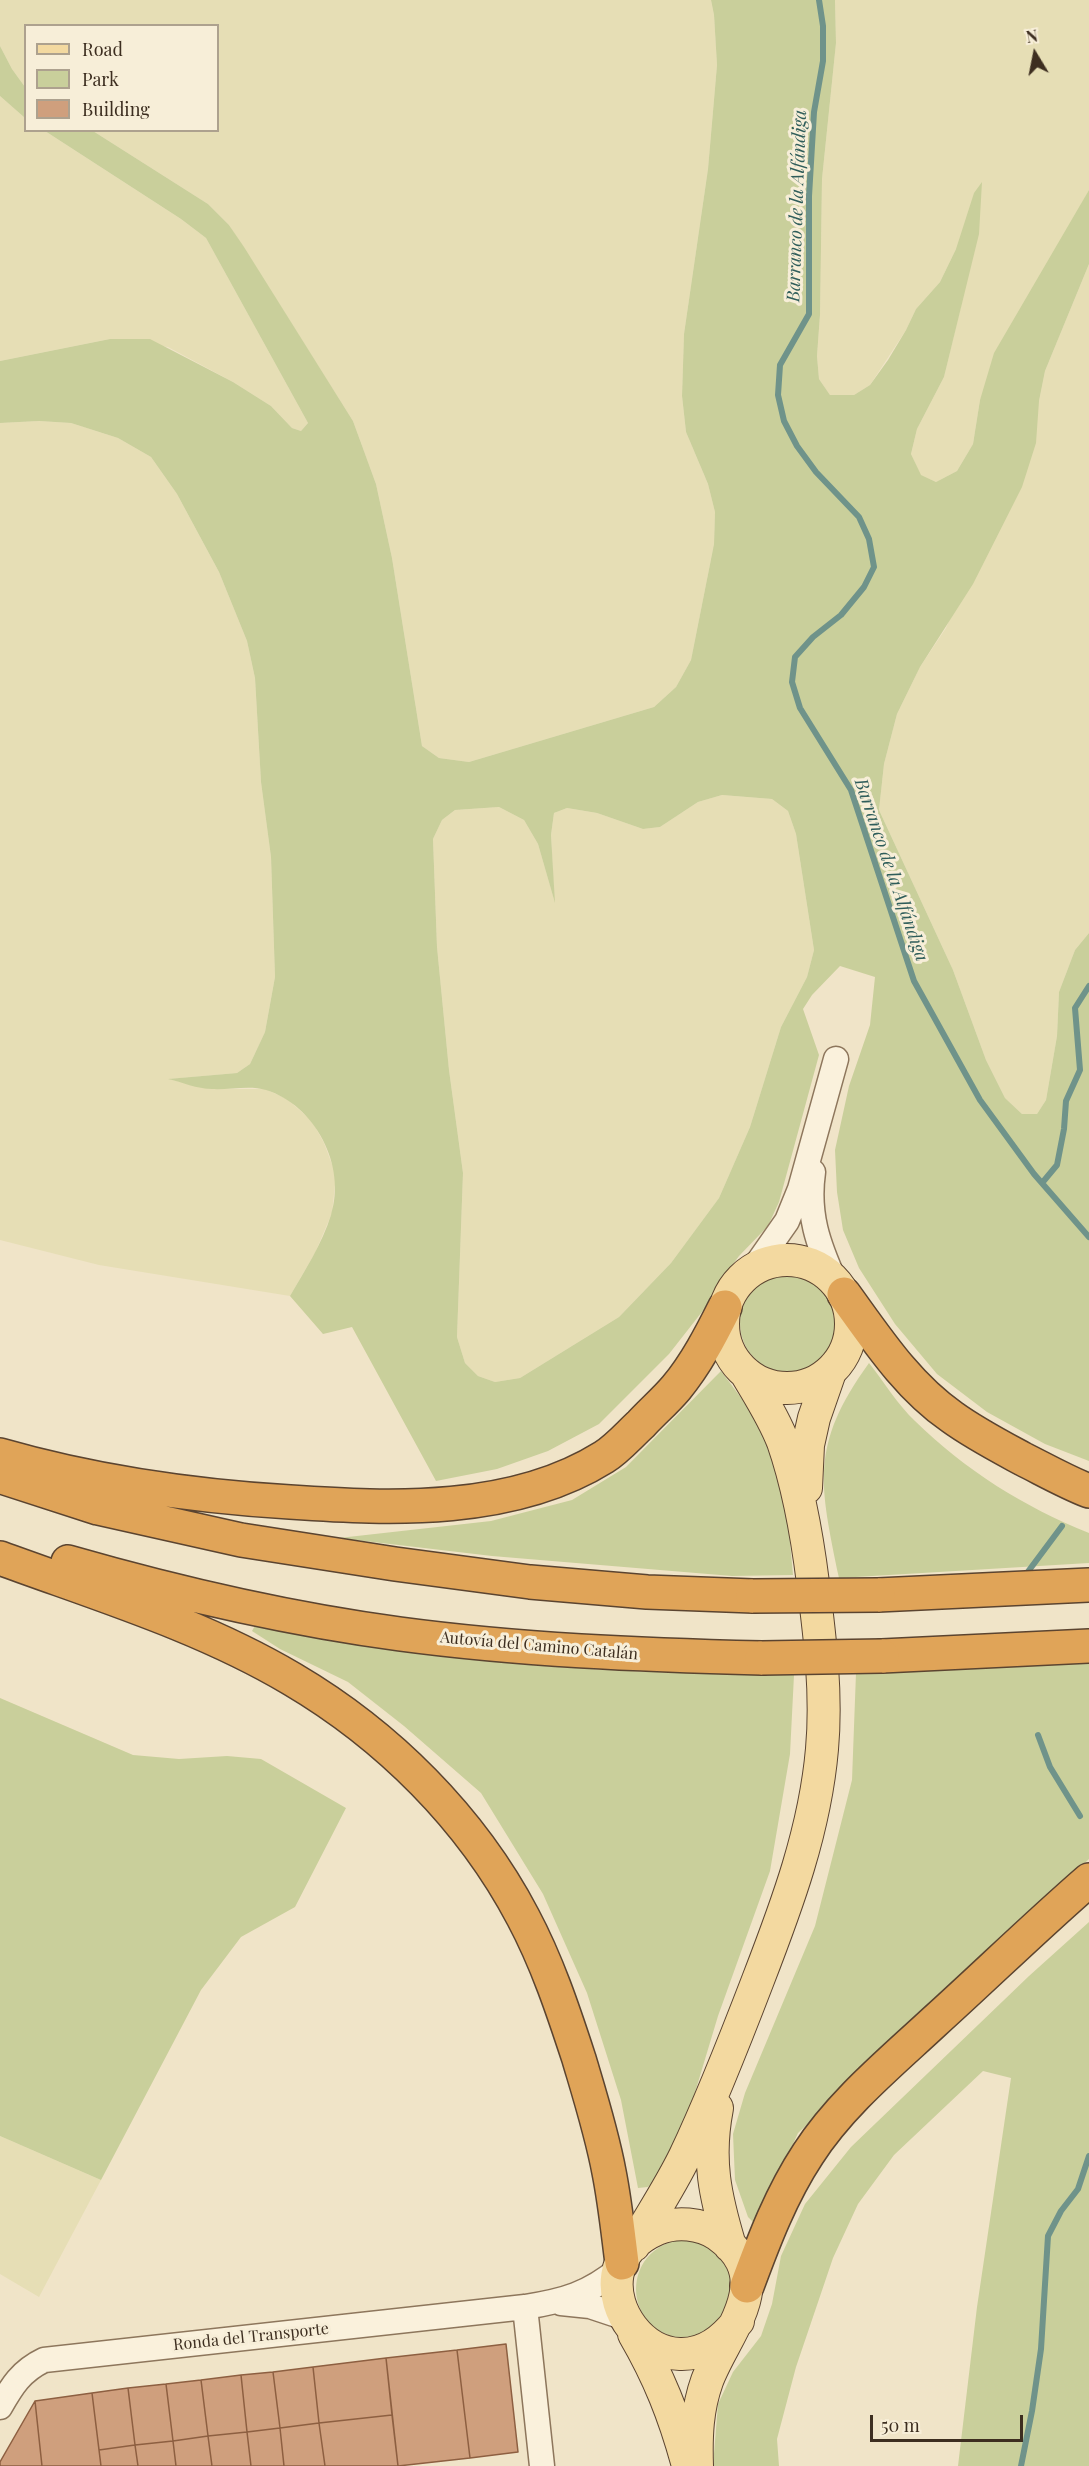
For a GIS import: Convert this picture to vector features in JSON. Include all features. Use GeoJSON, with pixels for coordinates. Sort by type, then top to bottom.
{"type":"FeatureCollection","features":[{"type":"Feature","properties":{"kind":"highway"},"geometry":{"type":"LineString","coordinates":[[840,1288],[890,1357],[930,1399],[951,1417],[1072,1485],[1089,1491]]}},
{"type":"Feature","properties":{"kind":"highway"},"geometry":{"type":"LineString","coordinates":[[0,1455],[38,1466],[160,1490],[264,1500],[342,1505],[429,1504],[491,1498],[539,1486],[574,1474],[606,1456],[675,1388],[698,1357],[725,1307]]}},
{"type":"Feature","properties":{"kind":"highway"},"geometry":{"type":"LineString","coordinates":[[0,1477],[98,1508],[242,1540],[530,1582],[646,1592],[753,1596],[878,1595],[1089,1585]]}},
{"type":"Feature","properties":{"kind":"highway","name":"Autovía del Camino Catalán"},"geometry":{"type":"LineString","coordinates":[[0,1541],[112,1575],[296,1616],[398,1634],[545,1649],[646,1655],[762,1658],[882,1656],[1089,1646]]}},
{"type":"Feature","properties":{"kind":"highway"},"geometry":{"type":"LineString","coordinates":[[0,1558],[178,1624],[291,1678],[335,1707],[423,1780],[464,1827],[522,1916],[565,2015],[585,2079],[609,2172],[626,2258]]}},
{"type":"Feature","properties":{"kind":"highway"},"geometry":{"type":"LineString","coordinates":[[747,2286],[773,2218],[789,2184],[808,2152],[828,2127],[904,2050],[1089,1880]]}},
{"type":"Feature","properties":{"kind":"main road"},"geometry":{"type":"LineString","coordinates":[[796,1261],[810,1264],[840,1288],[850,1308],[849,1342],[842,1359],[830,1372],[817,1381],[788,1388],[759,1382],[738,1365],[726,1345],[723,1322],[725,1307],[736,1287],[752,1271],[765,1264],[796,1261]]}},
{"type":"Feature","properties":{"kind":"main road"},"geometry":{"type":"LineString","coordinates":[[806,1527],[808,1445],[814,1418],[830,1372]]}},
{"type":"Feature","properties":{"kind":"main road"},"geometry":{"type":"LineString","coordinates":[[688,2466],[672,2409],[663,2387],[627,2323],[618,2301],[617,2284],[626,2258],[685,2157],[726,2062],[786,1908],[802,1857],[814,1805],[822,1749],[824,1690],[806,1527],[783,1441],[746,1373]]}},
{"type":"Feature","properties":{"kind":"main road"},"geometry":{"type":"LineString","coordinates":[[726,2062],[714,2121],[711,2160],[716,2196],[730,2246]]}},
{"type":"Feature","properties":{"kind":"main road"},"geometry":{"type":"LineString","coordinates":[[626,2258],[656,2230],[682,2224],[700,2226],[717,2234],[739,2258],[747,2286],[745,2304],[708,2378],[702,2396],[697,2416],[697,2466]]}},
{"type":"Feature","properties":{"kind":"main road"},"geometry":{"type":"LineString","coordinates":[[627,2323],[641,2340],[655,2348],[686,2353],[716,2344],[729,2334],[738,2321]]}},
{"type":"Feature","properties":{"kind":"street"},"geometry":{"type":"LineString","coordinates":[[752,1271],[787,1221],[800,1189],[836,1059]]}},
{"type":"Feature","properties":{"kind":"street"},"geometry":{"type":"LineString","coordinates":[[822,1113],[812,1185],[812,1214],[818,1244],[840,1288]]}},
{"type":"Feature","properties":{"kind":"street","name":"Ronda del Transporte"},"geometry":{"type":"LineString","coordinates":[[0,2407],[16,2380],[28,2368],[44,2360],[553,2303],[587,2291],[626,2258]]}},
{"type":"Feature","properties":{"kind":"street","name":"Ronda del Transporte"},"geometry":{"type":"LineString","coordinates":[[553,2303],[590,2306],[627,2323]]}},
{"type":"Feature","properties":{"kind":"street"},"geometry":{"type":"LineString","coordinates":[[525,2307],[542,2466]]}},
{"type":"Feature","properties":{"kind":"shaded area"},"geometry":{"type":"Polygon","coordinates":[[[0,0],[711,0],[717,65],[708,169],[684,334],[682,396],[686,432],[708,484],[715,512],[714,544],[691,660],[676,687],[654,707],[469,762],[439,758],[422,746],[392,558],[376,484],[353,421],[229,225],[208,204],[95,132],[219,132],[219,24],[24,24],[24,86],[0,46],[0,0]]]}},
{"type":"Feature","properties":{"kind":"shaded area"},"geometry":{"type":"Polygon","coordinates":[[[835,0],[1089,0],[1089,190],[980,400],[973,444],[957,471],[936,482],[920,475],[911,454],[917,429],[944,377],[961,306],[956,249],[940,282],[916,309],[906,330],[870,385],[854,395],[830,395],[819,379],[817,356],[820,315],[822,179],[836,43],[835,0]]]}},
{"type":"Feature","properties":{"kind":"shaded area"},"geometry":{"type":"Polygon","coordinates":[[[0,96],[24,117],[24,132],[47,132],[181,219],[206,238],[308,423],[301,431],[292,428],[271,406],[233,382],[168,347],[110,339],[0,361],[0,96]]]}},
{"type":"Feature","properties":{"kind":"shaded area"},"geometry":{"type":"Polygon","coordinates":[[[1089,264],[1089,933],[1075,950],[1059,992],[1057,1036],[1046,1100],[1037,1114],[1022,1114],[1005,1098],[986,1060],[953,970],[879,810],[884,764],[897,714],[920,667],[946,628],[1039,401],[1045,371],[1089,264]]]}},
{"type":"Feature","properties":{"kind":"shaded area"},"geometry":{"type":"Polygon","coordinates":[[[39,421],[71,423],[118,438],[151,457],[177,494],[219,572],[247,641],[255,678],[261,782],[271,857],[275,977],[265,1032],[250,1064],[237,1073],[170,1079],[209,1089],[265,1089],[287,1099],[312,1121],[324,1143],[336,1175],[332,1213],[315,1253],[290,1296],[99,1265],[0,1240],[0,423],[39,421]]]}},
{"type":"Feature","properties":{"kind":"shaded area"},"geometry":{"type":"Polygon","coordinates":[[[722,795],[772,799],[788,811],[796,834],[814,950],[807,977],[781,1027],[750,1127],[719,1198],[671,1263],[619,1317],[520,1378],[495,1382],[478,1376],[465,1363],[457,1337],[463,1173],[449,1070],[437,947],[433,839],[442,820],[455,810],[499,807],[524,820],[538,844],[554,899],[551,835],[554,813],[567,808],[597,813],[643,829],[660,827],[698,802],[722,795]]]}},
{"type":"Feature","properties":{"kind":"shaded area"},"geometry":{"type":"Polygon","coordinates":[[[0,2136],[101,2180],[39,2297],[0,2274],[0,2136]]]}},
{"type":"Feature","properties":{"kind":"green space"},"geometry":{"type":"Polygon","coordinates":[[[711,0],[835,0],[836,43],[822,179],[820,315],[817,356],[819,379],[830,395],[854,395],[870,385],[888,360],[916,309],[940,282],[956,249],[974,193],[982,182],[979,234],[944,377],[917,429],[911,454],[921,475],[936,482],[957,471],[973,444],[980,400],[994,353],[1089,190],[1089,264],[1045,371],[1039,401],[1036,443],[1022,487],[973,584],[920,667],[897,714],[884,764],[879,810],[953,970],[986,1060],[1005,1098],[1022,1114],[1037,1114],[1046,1100],[1057,1036],[1059,992],[1075,950],[1089,933],[1089,1461],[1045,1444],[987,1412],[937,1374],[895,1324],[859,1268],[843,1230],[837,1192],[835,1150],[849,1086],[870,1025],[875,977],[840,966],[812,995],[803,1009],[819,1055],[779,1202],[768,1226],[739,1256],[719,1283],[705,1308],[669,1354],[599,1424],[548,1451],[497,1469],[436,1481],[352,1327],[323,1334],[290,1296],[323,1236],[335,1196],[330,1158],[323,1140],[312,1123],[284,1098],[266,1090],[206,1089],[168,1079],[237,1073],[250,1064],[265,1032],[275,977],[271,857],[261,782],[255,678],[247,641],[219,572],[177,494],[151,457],[118,438],[71,423],[39,421],[0,423],[0,361],[110,339],[150,339],[233,382],[271,406],[292,428],[301,431],[308,423],[206,238],[181,219],[47,132],[95,132],[208,204],[229,225],[244,247],[353,421],[376,484],[392,558],[422,746],[439,758],[469,762],[654,707],[676,687],[691,660],[714,544],[715,512],[708,484],[686,432],[682,396],[684,334],[708,169],[717,65],[711,0]],[[722,795],[698,802],[660,827],[643,829],[597,813],[567,808],[554,813],[551,835],[555,903],[538,844],[524,820],[499,807],[455,810],[442,820],[433,839],[437,947],[449,1070],[463,1173],[457,1337],[465,1363],[478,1376],[495,1382],[520,1378],[619,1317],[671,1263],[719,1198],[750,1127],[781,1027],[807,977],[814,950],[796,834],[788,811],[772,799],[722,795]]]}},
{"type":"Feature","properties":{"kind":"green space"},"geometry":{"type":"Polygon","coordinates":[[[0,46],[24,86],[24,117],[0,96],[0,46]]]}},
{"type":"Feature","properties":{"kind":"green space"},"geometry":{"type":"Polygon","coordinates":[[[790,1273],[818,1281],[832,1295],[840,1323],[832,1351],[818,1365],[790,1373],[762,1365],[748,1351],[740,1323],[748,1295],[762,1281],[790,1273]]]}},
{"type":"Feature","properties":{"kind":"green space"},"geometry":{"type":"Polygon","coordinates":[[[869,1363],[909,1415],[954,1456],[996,1486],[1041,1511],[1089,1533],[1089,1563],[839,1578],[827,1516],[824,1466],[836,1418],[869,1363]]]}},
{"type":"Feature","properties":{"kind":"green space"},"geometry":{"type":"Polygon","coordinates":[[[721,1371],[751,1411],[768,1446],[786,1499],[793,1575],[732,1576],[492,1556],[339,1538],[491,1521],[572,1500],[626,1467],[721,1371]]]}},
{"type":"Feature","properties":{"kind":"green space"},"geometry":{"type":"Polygon","coordinates":[[[257,1622],[394,1649],[476,1660],[635,1671],[794,1675],[790,1754],[770,1871],[718,2016],[690,2109],[667,2169],[648,2187],[638,2188],[621,2100],[587,1993],[543,1894],[481,1793],[404,1726],[348,1682],[280,1649],[252,1631],[257,1622]]]}},
{"type":"Feature","properties":{"kind":"green space"},"geometry":{"type":"Polygon","coordinates":[[[1089,1661],[1089,1859],[798,2133],[756,2225],[748,2217],[735,2180],[733,2134],[745,2093],[815,1926],[852,1780],[856,1673],[1089,1661]]]}},
{"type":"Feature","properties":{"kind":"green space"},"geometry":{"type":"Polygon","coordinates":[[[0,1698],[133,1755],[179,1759],[227,1756],[261,1759],[346,1808],[295,1907],[241,1937],[201,1990],[101,2180],[0,2136],[0,1698]]]}},
{"type":"Feature","properties":{"kind":"green space"},"geometry":{"type":"Polygon","coordinates":[[[1089,1922],[1089,2466],[958,2466],[977,2307],[1011,2078],[983,2071],[894,2155],[858,2204],[833,2258],[796,2367],[777,2439],[779,2466],[713,2466],[718,2404],[733,2372],[761,2336],[772,2304],[781,2256],[805,2204],[851,2147],[1029,1976],[1089,1922]]]}},
{"type":"Feature","properties":{"kind":"green space"},"geometry":{"type":"Polygon","coordinates":[[[685,2240],[704,2244],[719,2255],[730,2270],[734,2289],[730,2308],[719,2323],[704,2334],[685,2338],[666,2334],[651,2323],[640,2308],[636,2289],[640,2270],[651,2255],[666,2244],[685,2240]]]}},
{"type":"Feature","properties":{"kind":"building"},"geometry":{"type":"Polygon","coordinates":[[[506,2344],[518,2452],[470,2458],[457,2350],[506,2344]]]}},
{"type":"Feature","properties":{"kind":"building"},"geometry":{"type":"Polygon","coordinates":[[[457,2350],[470,2458],[398,2466],[386,2358],[457,2350]]]}},
{"type":"Feature","properties":{"kind":"building"},"geometry":{"type":"Polygon","coordinates":[[[386,2358],[392,2415],[319,2423],[313,2367],[386,2358]]]}},
{"type":"Feature","properties":{"kind":"building"},"geometry":{"type":"Polygon","coordinates":[[[313,2367],[319,2423],[280,2428],[273,2372],[313,2367]]]}},
{"type":"Feature","properties":{"kind":"building"},"geometry":{"type":"Polygon","coordinates":[[[273,2372],[280,2428],[247,2432],[241,2375],[273,2372]]]}},
{"type":"Feature","properties":{"kind":"building"},"geometry":{"type":"Polygon","coordinates":[[[241,2375],[247,2432],[208,2436],[201,2380],[241,2375]]]}},
{"type":"Feature","properties":{"kind":"building"},"geometry":{"type":"Polygon","coordinates":[[[201,2380],[208,2436],[173,2441],[166,2384],[201,2380]]]}},
{"type":"Feature","properties":{"kind":"building"},"geometry":{"type":"Polygon","coordinates":[[[166,2384],[173,2441],[135,2445],[128,2388],[166,2384]]]}},
{"type":"Feature","properties":{"kind":"building"},"geometry":{"type":"Polygon","coordinates":[[[128,2388],[135,2445],[99,2450],[92,2393],[128,2388]]]}},
{"type":"Feature","properties":{"kind":"building"},"geometry":{"type":"Polygon","coordinates":[[[92,2393],[101,2466],[42,2466],[35,2401],[92,2393]]]}},
{"type":"Feature","properties":{"kind":"building"},"geometry":{"type":"Polygon","coordinates":[[[35,2401],[42,2466],[0,2466],[0,2462],[35,2401]]]}},
{"type":"Feature","properties":{"kind":"building"},"geometry":{"type":"Polygon","coordinates":[[[392,2415],[398,2466],[325,2466],[319,2423],[392,2415]]]}},
{"type":"Feature","properties":{"kind":"building"},"geometry":{"type":"Polygon","coordinates":[[[319,2423],[325,2466],[284,2466],[280,2428],[319,2423]]]}},
{"type":"Feature","properties":{"kind":"building"},"geometry":{"type":"Polygon","coordinates":[[[280,2428],[284,2466],[251,2466],[247,2432],[280,2428]]]}},
{"type":"Feature","properties":{"kind":"building"},"geometry":{"type":"Polygon","coordinates":[[[247,2432],[251,2466],[212,2466],[208,2436],[247,2432]]]}},
{"type":"Feature","properties":{"kind":"building"},"geometry":{"type":"Polygon","coordinates":[[[208,2436],[212,2466],[176,2466],[173,2441],[208,2436]]]}},
{"type":"Feature","properties":{"kind":"building"},"geometry":{"type":"Polygon","coordinates":[[[173,2441],[176,2466],[138,2466],[135,2445],[173,2441]]]}},
{"type":"Feature","properties":{"kind":"building"},"geometry":{"type":"Polygon","coordinates":[[[135,2445],[138,2466],[101,2466],[99,2450],[135,2445]]]}},
{"type":"Feature","properties":{"kind":"waterway","name":"Barranco de la Alfándiga"},"geometry":{"type":"LineString","coordinates":[[819,0],[823,26],[823,61],[814,112],[809,196],[809,314],[780,365],[778,395],[784,421],[797,446],[816,472],[859,517],[869,539],[874,567],[864,587],[841,615],[813,637],[795,657],[792,682],[800,708],[851,790],[914,981],[980,1100],[1034,1174],[1089,1237]]}},
{"type":"Feature","properties":{"kind":"waterway"},"geometry":{"type":"LineString","coordinates":[[1042,1183],[1057,1165],[1064,1129],[1066,1101],[1080,1070],[1075,1008],[1089,986]]}},
{"type":"Feature","properties":{"kind":"waterway","name":"Barranco de la Alfándiga"},"geometry":{"type":"LineString","coordinates":[[1027,1573],[1062,1526]]}},
{"type":"Feature","properties":{"kind":"waterway","name":"Barranco de la Alfándiga"},"geometry":{"type":"LineString","coordinates":[[1038,1735],[1050,1767],[1080,1816]]}},
{"type":"Feature","properties":{"kind":"waterway","name":"Barranco de la Alfándiga"},"geometry":{"type":"LineString","coordinates":[[1021,2466],[1041,2349],[1048,2236],[1061,2211],[1078,2189],[1089,2156]]}}]}
